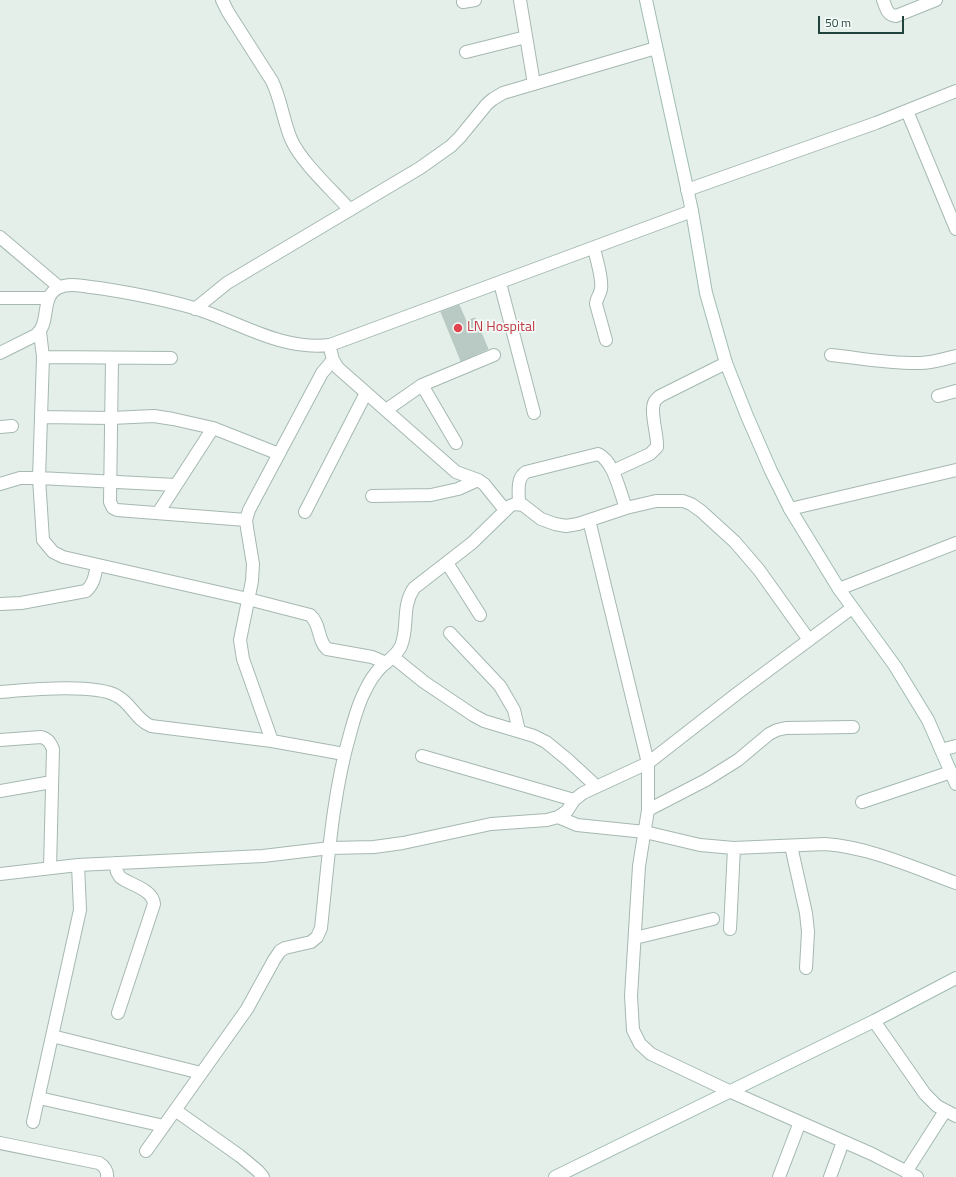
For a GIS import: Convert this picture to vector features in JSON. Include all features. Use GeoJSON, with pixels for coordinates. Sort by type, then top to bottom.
{"type":"FeatureCollection","features":[{"type":"Feature","properties":{"kind":"street"},"geometry":{"type":"LineString","coordinates":[[222,0],[272,81],[277,92],[284,121],[291,140],[300,154],[350,210]]}},
{"type":"Feature","properties":{"kind":"street"},"geometry":{"type":"LineString","coordinates":[[520,0],[534,84]]}},
{"type":"Feature","properties":{"kind":"street"},"geometry":{"type":"LineString","coordinates":[[646,0],[692,211],[706,293],[726,363],[765,457],[790,509],[839,589],[895,666],[928,720],[956,784]]}},
{"type":"Feature","properties":{"kind":"street"},"geometry":{"type":"LineString","coordinates":[[883,0],[887,11],[896,16],[936,0]]}},
{"type":"Feature","properties":{"kind":"street"},"geometry":{"type":"LineString","coordinates":[[466,52],[526,37]]}},
{"type":"Feature","properties":{"kind":"street"},"geometry":{"type":"LineString","coordinates":[[195,309],[227,283],[420,168],[451,146],[492,99],[503,93],[656,48]]}},
{"type":"Feature","properties":{"kind":"street"},"geometry":{"type":"LineString","coordinates":[[687,190],[907,111],[956,91]]}},
{"type":"Feature","properties":{"kind":"street"},"geometry":{"type":"LineString","coordinates":[[907,111],[956,229]]}},
{"type":"Feature","properties":{"kind":"street"},"geometry":{"type":"LineString","coordinates":[[0,353],[36,336],[44,324],[48,298],[54,290],[59,287],[76,285],[131,293],[195,309],[269,338],[305,346],[330,345],[692,211]]}},
{"type":"Feature","properties":{"kind":"street"},"geometry":{"type":"LineString","coordinates":[[0,237],[59,287]]}},
{"type":"Feature","properties":{"kind":"street"},"geometry":{"type":"LineString","coordinates":[[594,248],[601,284],[601,290],[596,300],[596,304],[606,340]]}},
{"type":"Feature","properties":{"kind":"street"},"geometry":{"type":"LineString","coordinates":[[500,283],[534,413]]}},
{"type":"Feature","properties":{"kind":"street"},"geometry":{"type":"LineString","coordinates":[[0,298],[48,298]]}},
{"type":"Feature","properties":{"kind":"street"},"geometry":{"type":"LineString","coordinates":[[40,332],[42,357],[39,478],[43,540],[52,552],[64,557],[248,599],[310,615],[317,623],[322,643],[327,649],[390,660],[473,715],[534,736],[546,742],[596,786]]}},
{"type":"Feature","properties":{"kind":"street"},"geometry":{"type":"LineString","coordinates":[[330,345],[333,360],[338,368],[456,472],[478,480],[484,484],[505,510]]}},
{"type":"Feature","properties":{"kind":"street"},"geometry":{"type":"LineString","coordinates":[[386,410],[422,385],[494,355]]}},
{"type":"Feature","properties":{"kind":"street"},"geometry":{"type":"LineString","coordinates":[[831,355],[920,363],[956,356]]}},
{"type":"Feature","properties":{"kind":"street"},"geometry":{"type":"LineString","coordinates":[[42,357],[171,358]]}},
{"type":"Feature","properties":{"kind":"street"},"geometry":{"type":"LineString","coordinates":[[112,358],[110,502],[114,508],[117,510],[246,520]]}},
{"type":"Feature","properties":{"kind":"street"},"geometry":{"type":"LineString","coordinates":[[272,741],[243,659],[241,649],[240,640],[252,581],[253,564],[246,520],[249,510],[322,374],[333,360]]}},
{"type":"Feature","properties":{"kind":"street"},"geometry":{"type":"LineString","coordinates":[[612,471],[650,454],[657,447],[658,439],[653,406],[655,401],[660,396],[726,363]]}},
{"type":"Feature","properties":{"kind":"street"},"geometry":{"type":"LineString","coordinates":[[422,385],[456,444]]}},
{"type":"Feature","properties":{"kind":"street"},"geometry":{"type":"LineString","coordinates":[[938,396],[956,391]]}},
{"type":"Feature","properties":{"kind":"street"},"geometry":{"type":"LineString","coordinates":[[305,512],[366,393]]}},
{"type":"Feature","properties":{"kind":"street"},"geometry":{"type":"LineString","coordinates":[[41,416],[111,418],[154,416],[173,419],[213,428],[279,454]]}},
{"type":"Feature","properties":{"kind":"street"},"geometry":{"type":"LineString","coordinates":[[158,513],[213,428]]}},
{"type":"Feature","properties":{"kind":"street"},"geometry":{"type":"LineString","coordinates":[[519,504],[520,477],[526,472],[594,454],[602,456],[612,471],[626,508]]}},
{"type":"Feature","properties":{"kind":"street"},"geometry":{"type":"LineString","coordinates":[[790,509],[956,470]]}},
{"type":"Feature","properties":{"kind":"street"},"geometry":{"type":"LineString","coordinates":[[0,484],[20,478],[39,478],[176,485]]}},
{"type":"Feature","properties":{"kind":"street"},"geometry":{"type":"LineString","coordinates":[[372,496],[431,495],[458,489],[478,480]]}},
{"type":"Feature","properties":{"kind":"street"},"geometry":{"type":"LineString","coordinates":[[146,1151],[247,1009],[280,951],[285,948],[311,942],[317,937],[321,928],[336,798],[344,754],[353,722],[364,692],[372,678],[400,648],[404,638],[408,596],[414,588],[472,543],[505,510],[515,504],[523,505],[541,519],[566,526],[626,508],[656,502],[683,501],[691,504],[701,511],[735,542],[759,570],[809,640]]}},
{"type":"Feature","properties":{"kind":"street"},"geometry":{"type":"LineString","coordinates":[[589,520],[648,763],[648,810],[639,866],[631,996],[633,1030],[640,1044],[651,1054],[729,1091],[872,1154],[905,1173],[945,1111]]}},
{"type":"Feature","properties":{"kind":"street"},"geometry":{"type":"LineString","coordinates":[[839,589],[956,543]]}},
{"type":"Feature","properties":{"kind":"street"},"geometry":{"type":"LineString","coordinates":[[447,563],[480,615]]}},
{"type":"Feature","properties":{"kind":"street"},"geometry":{"type":"LineString","coordinates":[[0,604],[21,603],[86,591],[94,580],[97,565]]}},
{"type":"Feature","properties":{"kind":"street"},"geometry":{"type":"LineString","coordinates":[[0,874],[115,862],[263,856],[330,848],[374,847],[404,843],[491,824],[546,820],[558,817],[567,811],[574,800],[583,793],[648,763],[739,692],[852,608]]}},
{"type":"Feature","properties":{"kind":"street"},"geometry":{"type":"LineString","coordinates":[[450,633],[500,686],[514,710],[519,731]]}},
{"type":"Feature","properties":{"kind":"street"},"geometry":{"type":"LineString","coordinates":[[0,692],[23,690],[93,689],[118,696],[144,723],[151,726],[272,741],[344,754]]}},
{"type":"Feature","properties":{"kind":"street"},"geometry":{"type":"LineString","coordinates":[[648,810],[706,780],[738,760],[777,730],[786,728],[853,727]]}},
{"type":"Feature","properties":{"kind":"street"},"geometry":{"type":"LineString","coordinates":[[0,740],[42,737],[46,738],[51,743],[53,749],[50,868]]}},
{"type":"Feature","properties":{"kind":"street"},"geometry":{"type":"LineString","coordinates":[[941,750],[956,746]]}},
{"type":"Feature","properties":{"kind":"street"},"geometry":{"type":"LineString","coordinates":[[422,756],[574,800]]}},
{"type":"Feature","properties":{"kind":"street"},"geometry":{"type":"LineString","coordinates":[[862,802],[951,772]]}},
{"type":"Feature","properties":{"kind":"street"},"geometry":{"type":"LineString","coordinates":[[0,791],[52,782]]}},
{"type":"Feature","properties":{"kind":"street"},"geometry":{"type":"LineString","coordinates":[[558,817],[577,825],[645,832],[700,845],[734,848],[825,844],[838,845],[880,856],[956,883]]}},
{"type":"Feature","properties":{"kind":"street"},"geometry":{"type":"LineString","coordinates":[[791,846],[806,913],[808,932],[806,968]]}},
{"type":"Feature","properties":{"kind":"street"},"geometry":{"type":"LineString","coordinates":[[730,929],[734,848]]}},
{"type":"Feature","properties":{"kind":"street"},"geometry":{"type":"LineString","coordinates":[[115,862],[120,877],[148,892],[152,896],[154,904],[118,1012]]}},
{"type":"Feature","properties":{"kind":"street"},"geometry":{"type":"LineString","coordinates":[[33,1122],[80,910],[78,865]]}},
{"type":"Feature","properties":{"kind":"street"},"geometry":{"type":"LineString","coordinates":[[635,938],[714,919]]}},
{"type":"Feature","properties":{"kind":"street"},"geometry":{"type":"LineString","coordinates":[[555,1177],[956,978]]}},
{"type":"Feature","properties":{"kind":"street"},"geometry":{"type":"LineString","coordinates":[[874,1020],[926,1094],[937,1106],[956,1116]]}},
{"type":"Feature","properties":{"kind":"street"},"geometry":{"type":"LineString","coordinates":[[52,1036],[201,1073]]}},
{"type":"Feature","properties":{"kind":"street"},"geometry":{"type":"LineString","coordinates":[[39,1098],[164,1126]]}},
{"type":"Feature","properties":{"kind":"street"},"geometry":{"type":"LineString","coordinates":[[175,1110],[240,1156],[258,1171],[262,1177]]}},
{"type":"Feature","properties":{"kind":"street"},"geometry":{"type":"LineString","coordinates":[[779,1177],[800,1122]]}},
{"type":"Feature","properties":{"kind":"street"},"geometry":{"type":"LineString","coordinates":[[0,1142],[99,1163],[104,1166],[108,1177]]}},
{"type":"Feature","properties":{"kind":"street"},"geometry":{"type":"LineString","coordinates":[[832,1176],[843,1142]]}},
{"type":"Feature","properties":{"kind":"building"},"geometry":{"type":"Polygon","coordinates":[[[459,305],[466,321],[475,318],[488,349],[461,361],[441,312],[459,305]]]}},
{"type":"Feature","properties":{"kind":"place","name":"LN Hospital"},"geometry":{"type":"Point","coordinates":[458,328]}}]}
